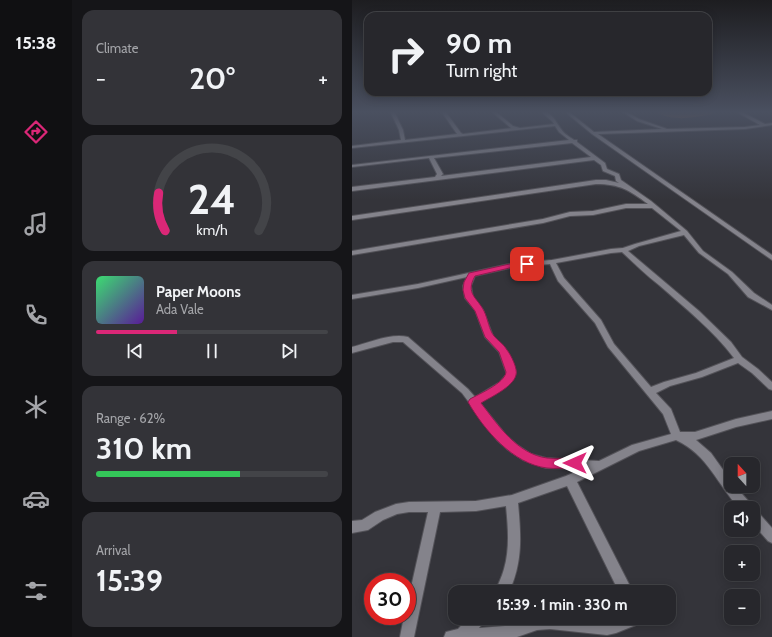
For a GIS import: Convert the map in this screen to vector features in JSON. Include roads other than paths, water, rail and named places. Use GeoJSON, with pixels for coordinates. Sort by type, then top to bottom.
{"type":"FeatureCollection","features":[{"type":"Feature","properties":{"kind":"street"},"geometry":{"type":"LineString","coordinates":[[352,147],[413,141]]}},
{"type":"Feature","properties":{"kind":"street"},"geometry":{"type":"LineString","coordinates":[[352,166],[575,141],[603,164],[606,170],[617,175],[619,181],[646,204]]}},
{"type":"Feature","properties":{"kind":"street"},"geometry":{"type":"LineString","coordinates":[[606,141],[770,254]]}},
{"type":"Feature","properties":{"kind":"street"},"geometry":{"type":"LineString","coordinates":[[431,158],[440,174],[437,178]]}},
{"type":"Feature","properties":{"kind":"street"},"geometry":{"type":"LineString","coordinates":[[352,189],[595,158]]}},
{"type":"Feature","properties":{"kind":"street"},"geometry":{"type":"LineString","coordinates":[[352,218],[596,182],[606,182],[629,188]]}},
{"type":"Feature","properties":{"kind":"street"},"geometry":{"type":"LineString","coordinates":[[352,253],[543,221],[570,214],[646,204],[654,206],[686,234],[701,252],[730,273],[751,295],[772,308]]}},
{"type":"Feature","properties":{"kind":"street"},"geometry":{"type":"LineString","coordinates":[[352,297],[382,290],[418,286],[458,277],[470,278],[514,265],[552,262],[624,250],[644,243],[686,234]]}},
{"type":"Feature","properties":{"kind":"street"},"geometry":{"type":"LineString","coordinates":[[624,250],[696,313],[728,344],[739,359],[755,371],[772,387]]}},
{"type":"Feature","properties":{"kind":"street"},"geometry":{"type":"LineString","coordinates":[[552,262],[561,280],[598,322],[611,344],[667,412],[677,436],[692,443],[707,456],[740,501]]}},
{"type":"Feature","properties":{"kind":"street"},"geometry":{"type":"LineString","coordinates":[[470,278],[467,290],[469,298],[479,310],[489,337],[503,350],[511,372],[511,376],[504,384],[474,402]]}},
{"type":"Feature","properties":{"kind":"street"},"geometry":{"type":"LineString","coordinates":[[354,350],[393,339],[405,340],[466,391],[501,437],[512,447],[528,457],[546,463],[600,465]]}},
{"type":"Feature","properties":{"kind":"street"},"geometry":{"type":"LineString","coordinates":[[651,392],[666,384],[699,376],[739,359]]}},
{"type":"Feature","properties":{"kind":"street"},"geometry":{"type":"LineString","coordinates":[[352,527],[364,526],[379,516],[396,509],[409,507],[476,506],[512,500],[570,480],[636,448],[677,436],[695,436],[736,423],[772,415]]}},
{"type":"Feature","properties":{"kind":"street"},"geometry":{"type":"LineString","coordinates":[[570,480],[622,585]]}},
{"type":"Feature","properties":{"kind":"street"},"geometry":{"type":"LineString","coordinates":[[506,585],[513,564],[515,545],[512,500]]}},
{"type":"Feature","properties":{"kind":"street"},"geometry":{"type":"LineString","coordinates":[[407,637],[435,507]]}},
{"type":"Feature","properties":{"kind":"street"},"geometry":{"type":"LineString","coordinates":[[760,523],[772,537]]}},
{"type":"Feature","properties":{"kind":"street"},"geometry":{"type":"LineString","coordinates":[[456,636],[469,625]]}},
{"type":"Feature","properties":{"kind":"street"},"geometry":{"type":"LineString","coordinates":[[456,636],[487,636],[503,634],[527,625]]}},
{"type":"Feature","properties":{"kind":"street"},"geometry":{"type":"LineString","coordinates":[[574,625],[607,628],[618,625]]}}]}
